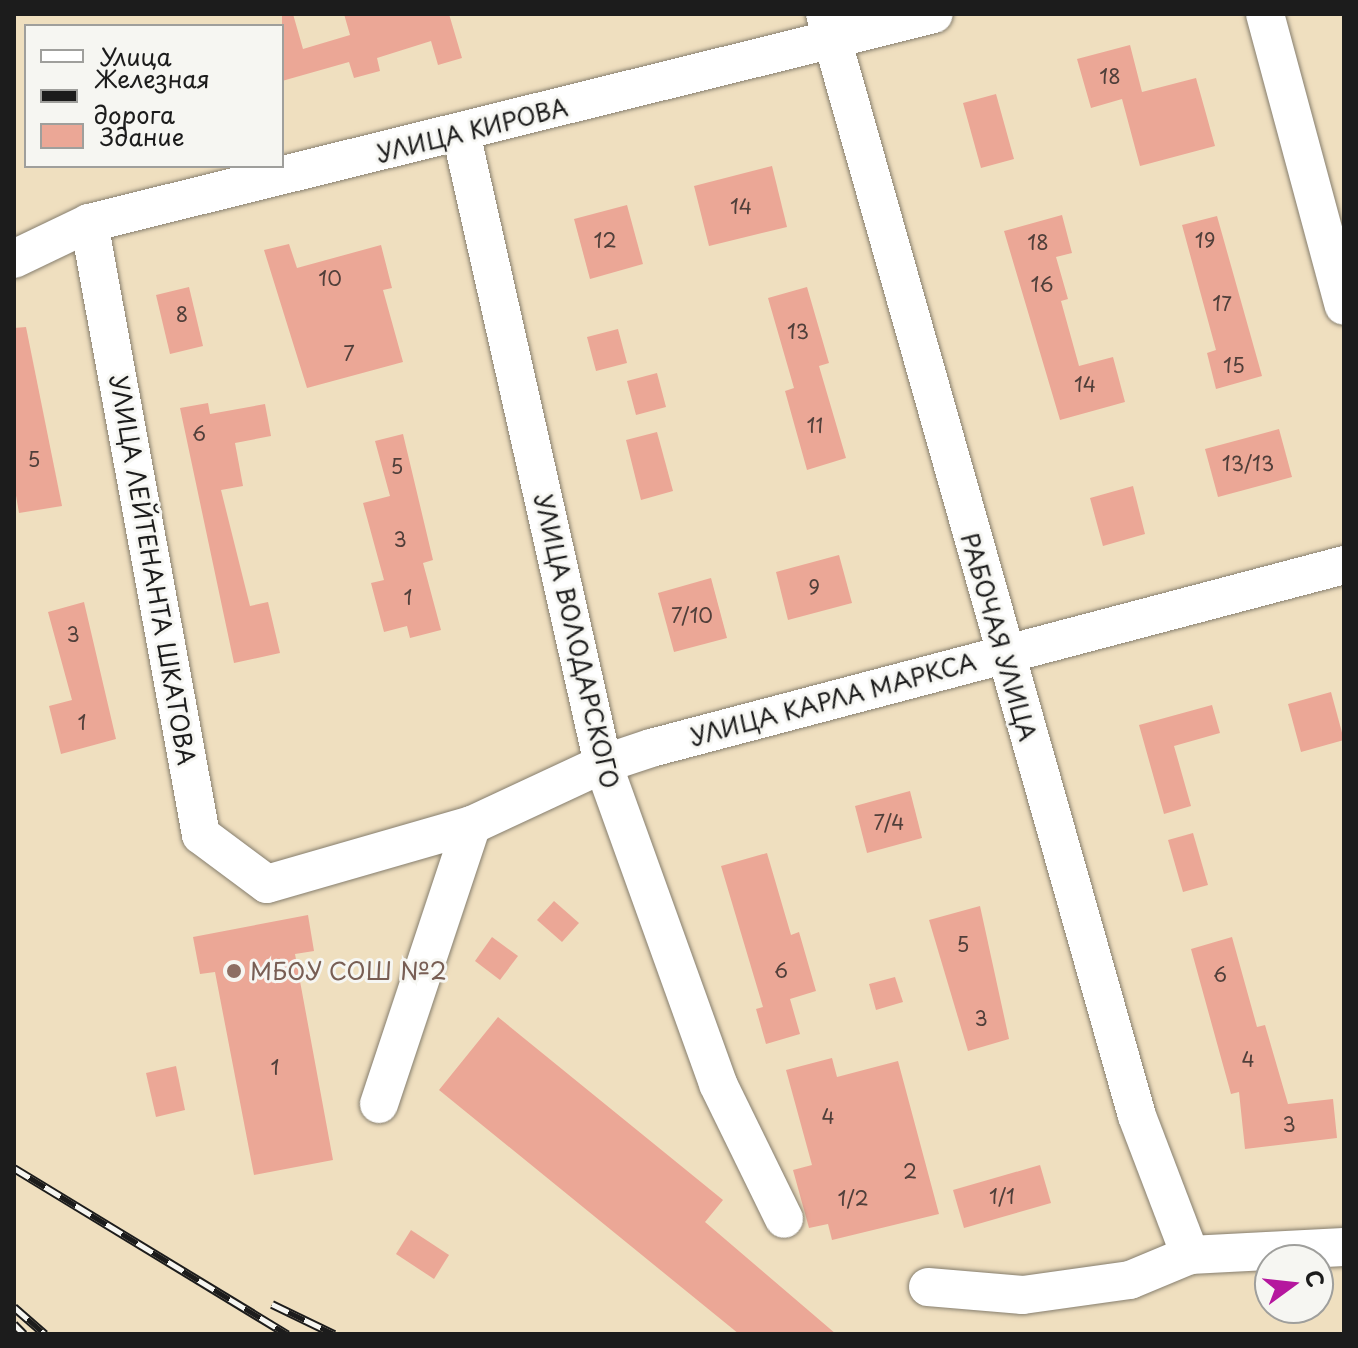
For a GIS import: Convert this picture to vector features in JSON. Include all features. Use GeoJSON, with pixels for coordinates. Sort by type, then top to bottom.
{"type":"FeatureCollection","features":[{"type":"Feature","properties":{"kind":"street","name":"УЛИЦА КИРОВА"},"geometry":{"type":"LineString","coordinates":[[14,259],[89,223],[461,133],[827,28],[934,14]]}},
{"type":"Feature","properties":{"kind":"street"},"geometry":{"type":"LineString","coordinates":[[1265,14],[1344,306]]}},
{"type":"Feature","properties":{"kind":"street","name":"РАБОЧАЯ УЛИЦА"},"geometry":{"type":"LineString","coordinates":[[827,28],[1137,1116],[1190,1255]]}},
{"type":"Feature","properties":{"kind":"street","name":"УЛИЦА ВОЛОДАРСКОГО"},"geometry":{"type":"LineString","coordinates":[[461,133],[603,764],[718,1084],[784,1219]]}},
{"type":"Feature","properties":{"kind":"street","name":"УЛИЦА ЛЕЙТЕНАНТА ШКАТОВА"},"geometry":{"type":"LineString","coordinates":[[89,223],[201,835],[267,884]]}},
{"type":"Feature","properties":{"kind":"street","name":"УЛИЦА КАРЛА МАРКСА"},"geometry":{"type":"LineString","coordinates":[[267,884],[472,825],[603,764],[1003,653],[1344,565]]}},
{"type":"Feature","properties":{"kind":"street"},"geometry":{"type":"LineString","coordinates":[[379,1104],[472,825]]}},
{"type":"Feature","properties":{"kind":"street"},"geometry":{"type":"LineString","coordinates":[[928,1287],[1023,1295],[1130,1280],[1190,1255],[1344,1247]]}},
{"type":"Feature","properties":{"kind":"building"},"geometry":{"type":"Polygon","coordinates":[[[282,14],[293,14],[303,49],[350,35],[344,14],[449,14],[462,58],[438,65],[431,41],[377,58],[380,71],[354,78],[349,62],[284,80],[282,14]]]}},
{"type":"Feature","properties":{"kind":"building"},"geometry":{"type":"Polygon","coordinates":[[[1130,45],[1142,92],[1196,78],[1215,146],[1140,166],[1122,99],[1091,108],[1077,59],[1130,45]]]}},
{"type":"Feature","properties":{"kind":"building"},"geometry":{"type":"Polygon","coordinates":[[[996,94],[1014,159],[981,168],[963,103],[996,94]]]}},
{"type":"Feature","properties":{"kind":"building"},"geometry":{"type":"Polygon","coordinates":[[[772,166],[787,227],[709,246],[694,186],[772,166]]]}},
{"type":"Feature","properties":{"kind":"building"},"geometry":{"type":"Polygon","coordinates":[[[627,205],[643,264],[590,279],[574,219],[627,205]]]}},
{"type":"Feature","properties":{"kind":"building"},"geometry":{"type":"Polygon","coordinates":[[[1062,215],[1072,253],[1056,257],[1068,299],[1061,301],[1079,366],[1113,357],[1125,402],[1060,420],[1004,231],[1062,215]]]}},
{"type":"Feature","properties":{"kind":"building"},"geometry":{"type":"Polygon","coordinates":[[[1217,216],[1262,376],[1216,389],[1207,353],[1216,350],[1182,225],[1217,216]]]}},
{"type":"Feature","properties":{"kind":"building"},"geometry":{"type":"Polygon","coordinates":[[[289,244],[297,268],[381,245],[392,288],[383,290],[403,362],[307,388],[264,250],[289,244]]]}},
{"type":"Feature","properties":{"kind":"building"},"geometry":{"type":"Polygon","coordinates":[[[189,287],[203,346],[170,354],[156,295],[189,287]]]}},
{"type":"Feature","properties":{"kind":"building"},"geometry":{"type":"Polygon","coordinates":[[[807,287],[829,363],[819,366],[846,458],[807,470],[785,391],[794,388],[768,298],[807,287]]]}},
{"type":"Feature","properties":{"kind":"building"},"geometry":{"type":"Polygon","coordinates":[[[26,327],[62,506],[19,513],[14,484],[14,328],[26,327]]]}},
{"type":"Feature","properties":{"kind":"building"},"geometry":{"type":"Polygon","coordinates":[[[618,329],[627,363],[596,371],[587,337],[618,329]]]}},
{"type":"Feature","properties":{"kind":"building"},"geometry":{"type":"Polygon","coordinates":[[[657,373],[666,407],[636,415],[627,381],[657,373]]]}},
{"type":"Feature","properties":{"kind":"building"},"geometry":{"type":"Polygon","coordinates":[[[208,403],[210,414],[265,404],[271,436],[235,443],[243,486],[221,490],[250,606],[268,602],[280,653],[234,663],[180,408],[208,403]]]}},
{"type":"Feature","properties":{"kind":"building"},"geometry":{"type":"Polygon","coordinates":[[[1279,429],[1292,477],[1218,497],[1205,449],[1279,429]]]}},
{"type":"Feature","properties":{"kind":"building"},"geometry":{"type":"Polygon","coordinates":[[[657,432],[673,491],[641,500],[626,440],[657,432]]]}},
{"type":"Feature","properties":{"kind":"building"},"geometry":{"type":"Polygon","coordinates":[[[403,434],[433,560],[423,563],[441,630],[410,638],[407,626],[384,632],[371,583],[384,580],[363,503],[390,496],[375,441],[403,434]]]}},
{"type":"Feature","properties":{"kind":"building"},"geometry":{"type":"Polygon","coordinates":[[[1133,486],[1145,534],[1103,546],[1090,498],[1133,486]]]}},
{"type":"Feature","properties":{"kind":"building"},"geometry":{"type":"Polygon","coordinates":[[[839,555],[852,603],[788,620],[776,572],[839,555]]]}},
{"type":"Feature","properties":{"kind":"building"},"geometry":{"type":"Polygon","coordinates":[[[711,578],[727,638],[674,652],[658,593],[711,578]]]}},
{"type":"Feature","properties":{"kind":"building"},"geometry":{"type":"Polygon","coordinates":[[[84,602],[116,739],[61,754],[49,706],[72,700],[48,612],[84,602]]]}},
{"type":"Feature","properties":{"kind":"building"},"geometry":{"type":"Polygon","coordinates":[[[1331,692],[1344,740],[1301,752],[1288,704],[1331,692]]]}},
{"type":"Feature","properties":{"kind":"building"},"geometry":{"type":"Polygon","coordinates":[[[1212,705],[1220,733],[1174,746],[1191,806],[1164,814],[1139,725],[1212,705]]]}},
{"type":"Feature","properties":{"kind":"building"},"geometry":{"type":"Polygon","coordinates":[[[910,791],[922,838],[867,853],[855,806],[910,791]]]}},
{"type":"Feature","properties":{"kind":"building"},"geometry":{"type":"Polygon","coordinates":[[[1193,833],[1208,885],[1183,892],[1168,840],[1193,833]]]}},
{"type":"Feature","properties":{"kind":"building"},"geometry":{"type":"Polygon","coordinates":[[[767,853],[791,935],[799,932],[816,991],[790,999],[800,1034],[766,1044],[756,1009],[763,1007],[721,866],[767,853]]]}},
{"type":"Feature","properties":{"kind":"building"},"geometry":{"type":"Polygon","coordinates":[[[554,901],[579,923],[562,942],[537,920],[554,901]]]}},
{"type":"Feature","properties":{"kind":"building"},"geometry":{"type":"Polygon","coordinates":[[[980,906],[1009,1039],[968,1051],[929,920],[980,906]]]}},
{"type":"Feature","properties":{"kind":"building"},"geometry":{"type":"Polygon","coordinates":[[[308,915],[314,951],[295,954],[333,1160],[254,1175],[215,972],[200,974],[193,937],[308,915]]]}},
{"type":"Feature","properties":{"kind":"building"},"geometry":{"type":"Polygon","coordinates":[[[492,937],[518,956],[500,980],[475,961],[492,937]]]}},
{"type":"Feature","properties":{"kind":"building"},"geometry":{"type":"Polygon","coordinates":[[[1232,937],[1257,1027],[1265,1025],[1288,1104],[1333,1099],[1337,1138],[1245,1149],[1239,1092],[1231,1094],[1191,949],[1232,937]]]}},
{"type":"Feature","properties":{"kind":"building"},"geometry":{"type":"Polygon","coordinates":[[[895,977],[903,1002],[876,1010],[869,984],[895,977]]]}},
{"type":"Feature","properties":{"kind":"building"},"geometry":{"type":"Polygon","coordinates":[[[498,1017],[723,1200],[705,1222],[836,1334],[739,1334],[439,1090],[498,1017]]]}},
{"type":"Feature","properties":{"kind":"building"},"geometry":{"type":"Polygon","coordinates":[[[832,1058],[837,1077],[898,1061],[939,1214],[832,1240],[828,1224],[809,1228],[793,1170],[812,1165],[786,1070],[832,1058]]]}},
{"type":"Feature","properties":{"kind":"building"},"geometry":{"type":"Polygon","coordinates":[[[176,1066],[185,1110],[156,1117],[146,1073],[176,1066]]]}},
{"type":"Feature","properties":{"kind":"building"},"geometry":{"type":"Polygon","coordinates":[[[1040,1165],[1051,1203],[964,1228],[953,1190],[1040,1165]]]}},
{"type":"Feature","properties":{"kind":"building"},"geometry":{"type":"Polygon","coordinates":[[[411,1230],[449,1255],[434,1279],[396,1254],[411,1230]]]}},
{"type":"Feature","properties":{"kind":"railway"},"geometry":{"type":"LineString","coordinates":[[14,1168],[287,1334]]}},
{"type":"Feature","properties":{"kind":"railway"},"geometry":{"type":"LineString","coordinates":[[272,1304],[334,1334]]}},
{"type":"Feature","properties":{"kind":"railway"},"geometry":{"type":"LineString","coordinates":[[14,1307],[45,1334]]}},
{"type":"Feature","properties":{"kind":"railway"},"geometry":{"type":"LineString","coordinates":[[14,1324],[24,1334]]}},
{"type":"Feature","properties":{"kind":"place","name":"МБОУ СОШ №2"},"geometry":{"type":"Point","coordinates":[234,971]}}]}
